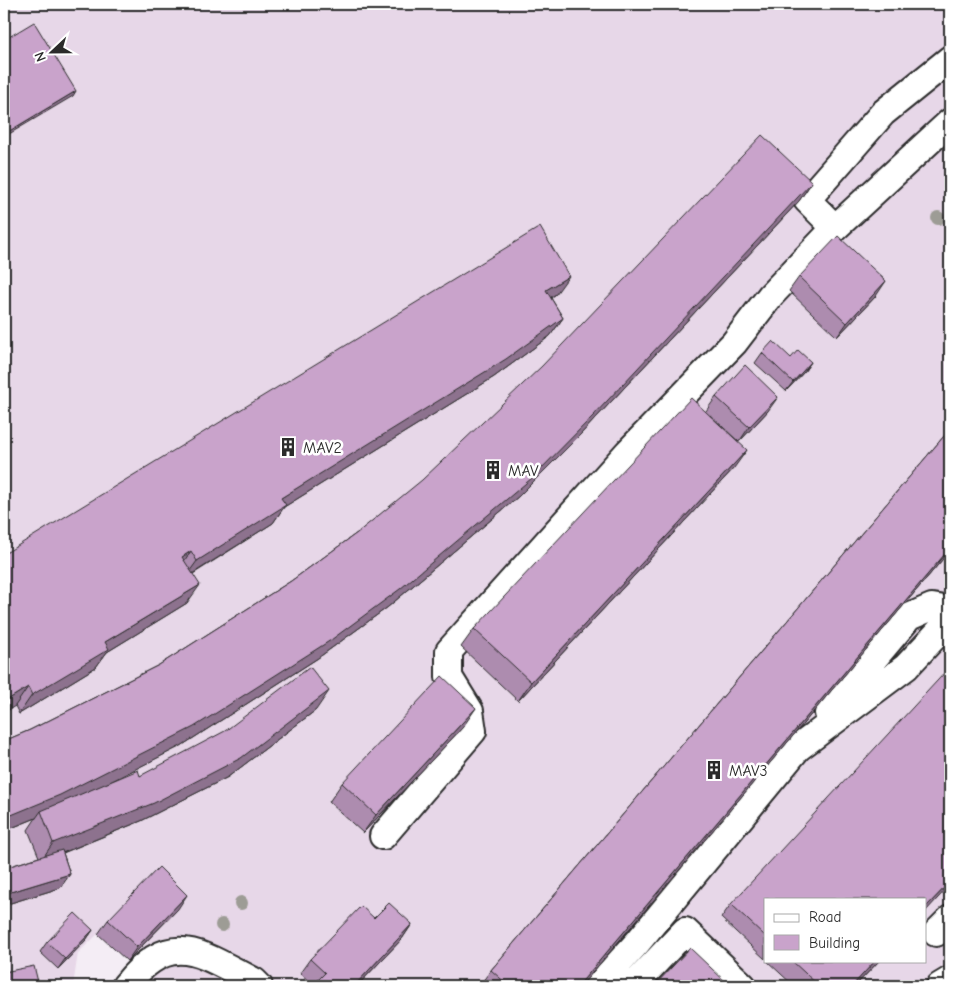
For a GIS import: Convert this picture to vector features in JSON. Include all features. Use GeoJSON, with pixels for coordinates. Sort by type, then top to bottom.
{"type":"FeatureCollection","features":[{"type":"Feature","properties":{"kind":"lane"},"geometry":{"type":"LineString","coordinates":[[835,228],[807,200],[883,113],[950,59]]}},
{"type":"Feature","properties":{"kind":"lane"},"geometry":{"type":"LineString","coordinates":[[383,836],[473,732],[470,711],[449,677],[449,651],[628,452],[734,343],[771,295],[835,228],[950,122]]}},
{"type":"Feature","properties":{"kind":"lane"},"geometry":{"type":"LineString","coordinates":[[598,986],[909,617],[932,606],[950,610]]}},
{"type":"Feature","properties":{"kind":"lane"},"geometry":{"type":"LineString","coordinates":[[798,748],[906,667],[950,620]]}},
{"type":"Feature","properties":{"kind":"lane"},"geometry":{"type":"LineString","coordinates":[[633,986],[685,931],[743,986]]}},
{"type":"Feature","properties":{"kind":"lane"},"geometry":{"type":"LineString","coordinates":[[129,981],[157,954],[195,952],[254,981],[259,986]]}},
{"type":"Feature","properties":{"kind":"lane"},"geometry":{"type":"LineString","coordinates":[[940,986],[950,980]]}},
{"type":"Feature","properties":{"kind":"shaded area"},"geometry":{"type":"Polygon","coordinates":[[[4,4],[950,4],[950,986],[157,986],[98,934],[78,953],[73,986],[4,986],[4,4]]]}},
{"type":"Feature","properties":{"kind":"building"},"geometry":{"type":"Polygon","coordinates":[[[34,22],[76,91],[6,133],[4,129],[4,40],[34,22]]]}},
{"type":"Feature","properties":{"kind":"building","name":"MAV"},"geometry":{"type":"Polygon","coordinates":[[[762,135],[812,182],[593,416],[532,478],[400,589],[331,640],[194,727],[60,795],[4,818],[4,741],[30,730],[159,665],[291,581],[357,533],[422,480],[542,366],[762,135]]]}},
{"type":"Feature","properties":{"kind":"building","name":"MAV2"},"geometry":{"type":"Polygon","coordinates":[[[540,227],[569,276],[546,290],[563,318],[506,359],[281,498],[286,505],[197,561],[191,551],[182,557],[200,585],[105,642],[109,649],[32,695],[28,687],[4,702],[4,554],[540,227]]]}},
{"type":"Feature","properties":{"kind":"building"},"geometry":{"type":"Polygon","coordinates":[[[838,236],[886,281],[847,323],[799,277],[838,236]]]}},
{"type":"Feature","properties":{"kind":"building"},"geometry":{"type":"Polygon","coordinates":[[[773,341],[791,358],[798,350],[811,362],[793,382],[762,353],[773,341]]]}},
{"type":"Feature","properties":{"kind":"building"},"geometry":{"type":"Polygon","coordinates":[[[745,365],[778,397],[749,427],[716,397],[745,365]]]}},
{"type":"Feature","properties":{"kind":"building"},"geometry":{"type":"Polygon","coordinates":[[[691,398],[747,450],[531,682],[474,629],[691,398]]]}},
{"type":"Feature","properties":{"kind":"building","name":"MAV3"},"geometry":{"type":"Polygon","coordinates":[[[950,429],[950,548],[578,986],[509,986],[491,970],[950,429]]]}},
{"type":"Feature","properties":{"kind":"building"},"geometry":{"type":"Polygon","coordinates":[[[310,667],[329,691],[241,758],[154,803],[53,843],[41,811],[138,770],[140,776],[225,731],[310,667]]]}},
{"type":"Feature","properties":{"kind":"building"},"geometry":{"type":"Polygon","coordinates":[[[950,667],[950,882],[926,907],[926,898],[764,898],[764,935],[731,904],[950,667]]]}},
{"type":"Feature","properties":{"kind":"building"},"geometry":{"type":"Polygon","coordinates":[[[442,676],[476,708],[376,815],[342,783],[442,676]]]}},
{"type":"Feature","properties":{"kind":"building"},"geometry":{"type":"Polygon","coordinates":[[[62,850],[70,874],[4,894],[4,868],[62,850]]]}},
{"type":"Feature","properties":{"kind":"building"},"geometry":{"type":"Polygon","coordinates":[[[159,867],[187,895],[137,947],[108,920],[159,867]]]}},
{"type":"Feature","properties":{"kind":"building"},"geometry":{"type":"Polygon","coordinates":[[[389,903],[412,924],[354,986],[312,986],[325,973],[310,959],[361,906],[374,918],[389,903]]]}},
{"type":"Feature","properties":{"kind":"building"},"geometry":{"type":"Polygon","coordinates":[[[75,913],[93,930],[65,959],[47,942],[75,913]]]}},
{"type":"Feature","properties":{"kind":"building"},"geometry":{"type":"Polygon","coordinates":[[[4,914],[8,924],[4,926],[4,914]]]}},
{"type":"Feature","properties":{"kind":"building"},"geometry":{"type":"Polygon","coordinates":[[[690,948],[730,986],[654,986],[690,948]]]}},
{"type":"Feature","properties":{"kind":"building"},"geometry":{"type":"Polygon","coordinates":[[[793,962],[874,962],[852,986],[819,986],[793,962]]]}},
{"type":"Feature","properties":{"kind":"building"},"geometry":{"type":"Polygon","coordinates":[[[34,966],[39,986],[4,986],[4,972],[34,966]]]}},
{"type":"Feature","properties":{"kind":"place","name":"MAV2"},"geometry":{"type":"Point","coordinates":[288,447]}},
{"type":"Feature","properties":{"kind":"place","name":"MAV"},"geometry":{"type":"Point","coordinates":[493,470]}},
{"type":"Feature","properties":{"kind":"place","name":"MAV3"},"geometry":{"type":"Point","coordinates":[714,770]}}]}
